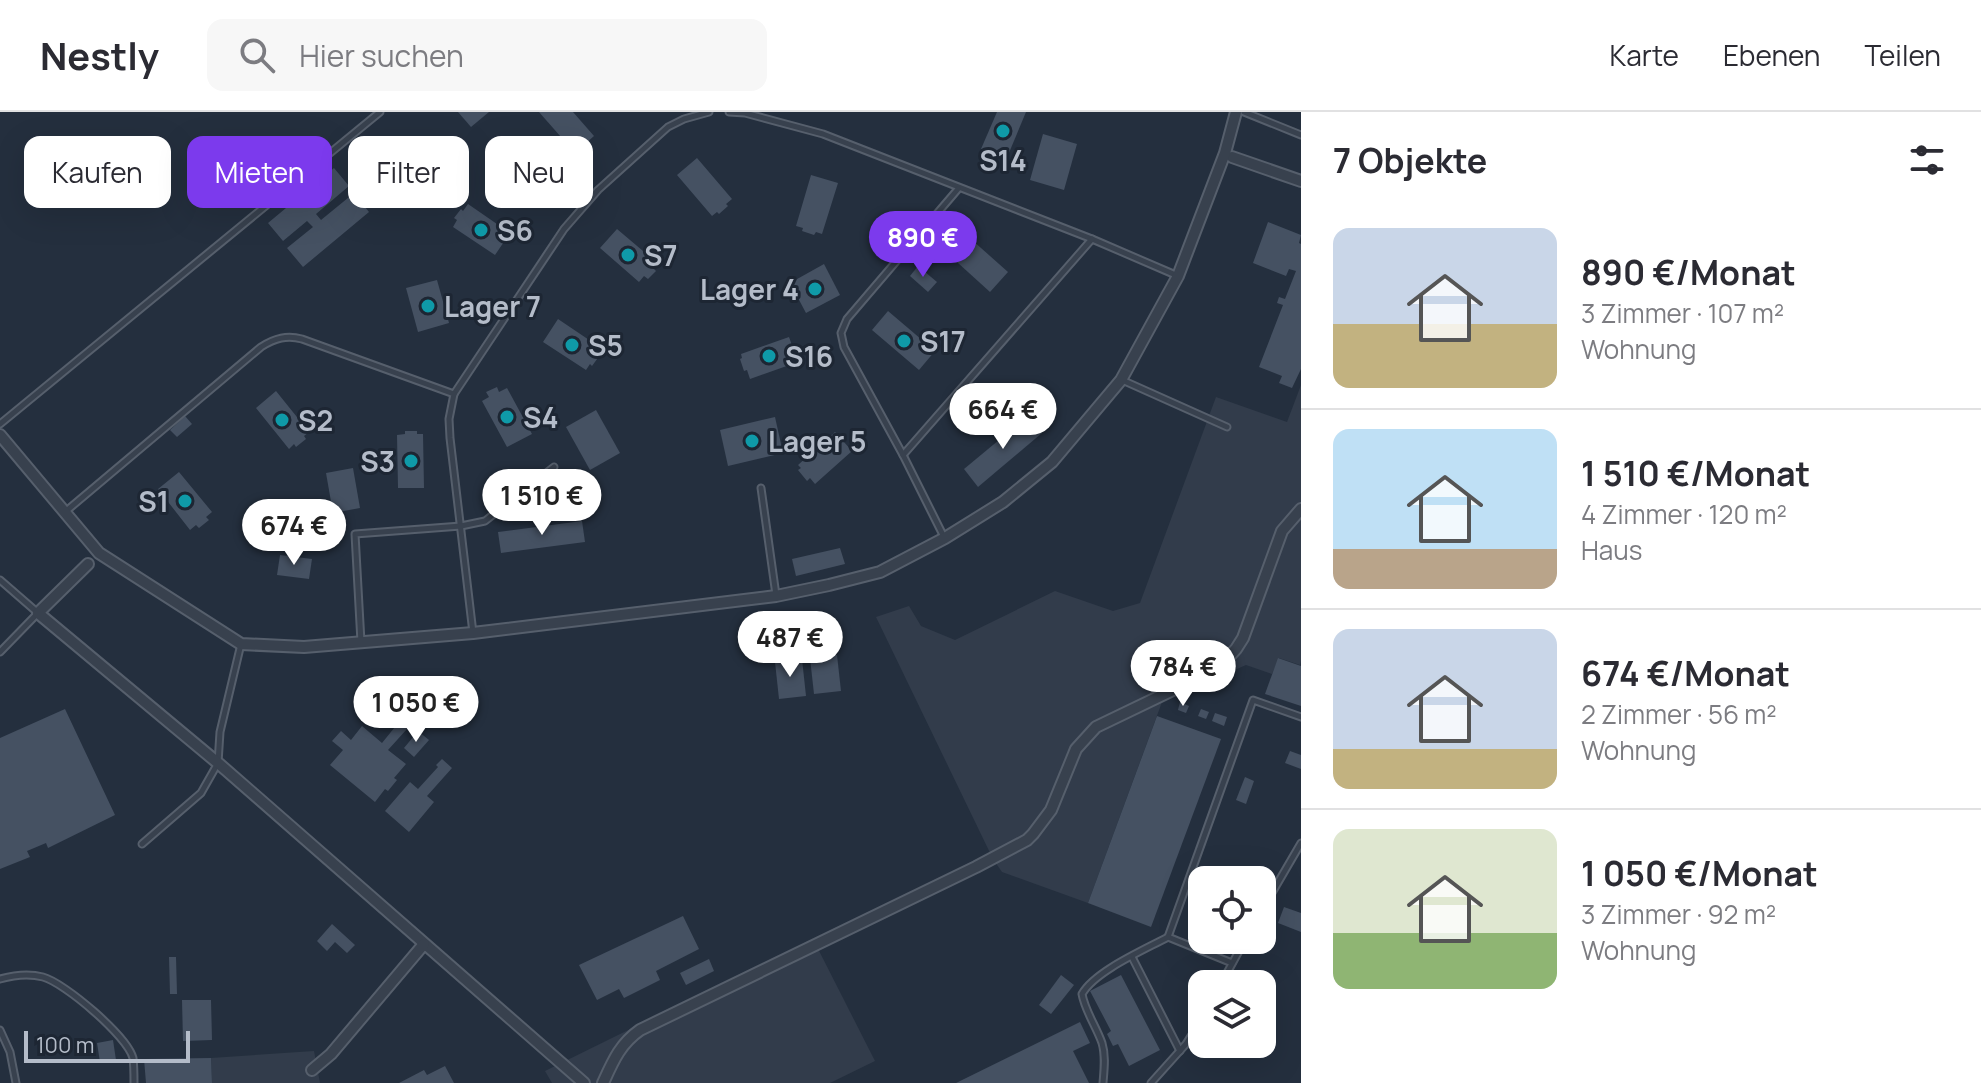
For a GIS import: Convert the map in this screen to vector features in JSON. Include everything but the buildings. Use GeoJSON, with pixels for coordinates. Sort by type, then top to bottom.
{"type":"FeatureCollection","features":[{"type":"Feature","properties":{"kind":"street"},"geometry":{"type":"LineString","coordinates":[[0,435],[99,553],[241,644],[304,647],[473,633],[776,596],[880,572],[945,538],[1003,502],[1052,462],[1121,380],[1178,276],[1228,155],[1236,112]]}},
{"type":"Feature","properties":{"kind":"street"},"geometry":{"type":"LineString","coordinates":[[1228,155],[1301,181]]}},
{"type":"Feature","properties":{"kind":"street"},"geometry":{"type":"LineString","coordinates":[[603,1083],[618,1050],[640,1030],[976,867],[1033,834],[1051,810],[1076,749],[1096,727],[1204,675],[1224,662],[1236,649],[1243,638],[1282,531],[1301,509]]}},
{"type":"Feature","properties":{"kind":"street"},"geometry":{"type":"LineString","coordinates":[[88,564],[38,613],[218,763],[584,1083]]}},
{"type":"Feature","properties":{"kind":"street"},"geometry":{"type":"LineString","coordinates":[[312,1070],[331,1054],[424,944]]}},
{"type":"Feature","properties":{"kind":"lane"},"geometry":{"type":"LineString","coordinates":[[0,424],[380,112]]}},
{"type":"Feature","properties":{"kind":"lane"},"geometry":{"type":"LineString","coordinates":[[473,633],[450,438],[449,419],[454,394],[564,229],[598,190],[668,127],[709,112]]}},
{"type":"Feature","properties":{"kind":"lane"},"geometry":{"type":"LineString","coordinates":[[729,112],[745,113],[823,134],[1092,239],[1178,276]]}},
{"type":"Feature","properties":{"kind":"lane"},"geometry":{"type":"LineString","coordinates":[[1244,112],[1301,135]]}},
{"type":"Feature","properties":{"kind":"lane"},"geometry":{"type":"LineString","coordinates":[[945,538],[841,338],[847,319],[958,189]]}},
{"type":"Feature","properties":{"kind":"lane"},"geometry":{"type":"LineString","coordinates":[[903,455],[1092,239]]}},
{"type":"Feature","properties":{"kind":"lane"},"geometry":{"type":"LineString","coordinates":[[64,513],[261,347],[278,338],[302,339],[454,394]]}},
{"type":"Feature","properties":{"kind":"lane"},"geometry":{"type":"LineString","coordinates":[[1121,380],[1227,427]]}},
{"type":"Feature","properties":{"kind":"lane"},"geometry":{"type":"LineString","coordinates":[[361,643],[355,534],[461,526],[485,521],[554,467]]}},
{"type":"Feature","properties":{"kind":"lane"},"geometry":{"type":"LineString","coordinates":[[761,488],[776,596]]}},
{"type":"Feature","properties":{"kind":"lane"},"geometry":{"type":"LineString","coordinates":[[0,580],[38,613],[0,652]]}},
{"type":"Feature","properties":{"kind":"lane"},"geometry":{"type":"LineString","coordinates":[[142,844],[201,793],[218,763],[220,732],[241,644]]}},
{"type":"Feature","properties":{"kind":"lane"},"geometry":{"type":"LineString","coordinates":[[1103,1083],[1103,1046],[1083,1003],[1082,994],[1087,984],[1168,937],[1253,700],[1301,717]]}},
{"type":"Feature","properties":{"kind":"lane"},"geometry":{"type":"LineString","coordinates":[[1276,886],[1301,843]]}},
{"type":"Feature","properties":{"kind":"lane"},"geometry":{"type":"LineString","coordinates":[[1168,937],[1232,963]]}},
{"type":"Feature","properties":{"kind":"lane"},"geometry":{"type":"LineString","coordinates":[[1228,970],[1237,954]]}},
{"type":"Feature","properties":{"kind":"lane"},"geometry":{"type":"LineString","coordinates":[[1132,957],[1180,1051]]}},
{"type":"Feature","properties":{"kind":"lane"},"geometry":{"type":"LineString","coordinates":[[0,979],[31,974],[55,981],[70,991],[108,1024],[132,1056],[134,1083]]}},
{"type":"Feature","properties":{"kind":"lane"},"geometry":{"type":"LineString","coordinates":[[0,1030],[10,1052],[16,1083]]}},
{"type":"Feature","properties":{"kind":"lane"},"geometry":{"type":"LineString","coordinates":[[1151,1083],[1188,1039]]}},
{"type":"Feature","properties":{"kind":"shaded area"},"geometry":{"type":"Polygon","coordinates":[[[1301,385],[1300,665],[1279,658],[1272,674],[1246,665],[1162,702],[1088,903],[1002,872],[876,617],[909,606],[921,626],[955,640],[1055,591],[1113,611],[1140,603],[1216,397],[1287,422],[1301,385]]]}},
{"type":"Feature","properties":{"kind":"shaded area"},"geometry":{"type":"Polygon","coordinates":[[[813,939],[875,1061],[830,1083],[552,1083],[545,1071],[813,939]]]}},
{"type":"Feature","properties":{"kind":"shaded area"},"geometry":{"type":"Polygon","coordinates":[[[314,1051],[320,1083],[212,1083],[211,1058],[314,1051]]]}},
{"type":"Feature","properties":{"kind":"place","name":"S14"},"geometry":{"type":"Point","coordinates":[1003,131]}},
{"type":"Feature","properties":{"kind":"place","name":"S6"},"geometry":{"type":"Point","coordinates":[481,230]}},
{"type":"Feature","properties":{"kind":"place","name":"S7"},"geometry":{"type":"Point","coordinates":[628,255]}},
{"type":"Feature","properties":{"kind":"place","name":"Lager 4"},"geometry":{"type":"Point","coordinates":[815,289]}},
{"type":"Feature","properties":{"kind":"place","name":"Lager 7"},"geometry":{"type":"Point","coordinates":[428,306]}},
{"type":"Feature","properties":{"kind":"place","name":"S17"},"geometry":{"type":"Point","coordinates":[904,341]}},
{"type":"Feature","properties":{"kind":"place","name":"S5"},"geometry":{"type":"Point","coordinates":[572,345]}},
{"type":"Feature","properties":{"kind":"place","name":"S16"},"geometry":{"type":"Point","coordinates":[769,356]}},
{"type":"Feature","properties":{"kind":"place","name":"S4"},"geometry":{"type":"Point","coordinates":[507,417]}},
{"type":"Feature","properties":{"kind":"place","name":"S2"},"geometry":{"type":"Point","coordinates":[282,420]}},
{"type":"Feature","properties":{"kind":"place","name":"Lager 5"},"geometry":{"type":"Point","coordinates":[752,441]}},
{"type":"Feature","properties":{"kind":"place","name":"S3"},"geometry":{"type":"Point","coordinates":[411,461]}},
{"type":"Feature","properties":{"kind":"place","name":"S1"},"geometry":{"type":"Point","coordinates":[185,501]}}]}
